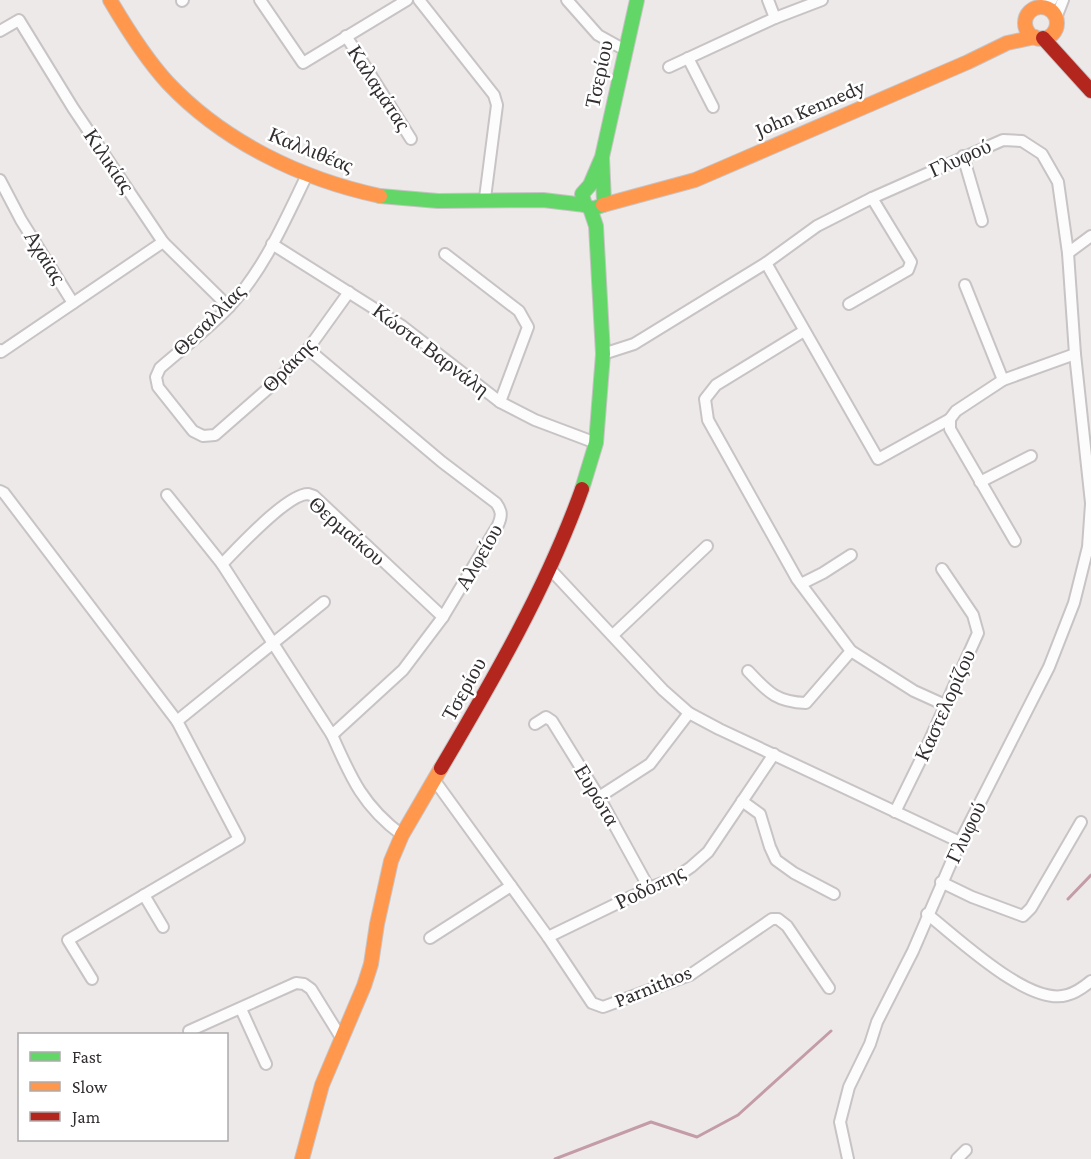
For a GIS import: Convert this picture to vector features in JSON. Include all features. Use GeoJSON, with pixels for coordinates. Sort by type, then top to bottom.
{"type":"FeatureCollection","features":[{"type":"Feature","properties":{"kind":"main road","name":"Καλλιθέας"},"geometry":{"type":"LineString","coordinates":[[110,0],[133,38],[175,90],[204,117],[256,151],[307,175],[367,194],[416,201],[485,198],[561,200]]}},
{"type":"Feature","properties":{"kind":"main road","name":"Τσερίου"},"geometry":{"type":"LineString","coordinates":[[302,1159],[322,1084],[371,964],[377,922],[391,861],[402,835],[492,682],[550,569],[575,509],[596,443],[603,354],[595,198],[637,0]]}},
{"type":"Feature","properties":{"kind":"main road"},"geometry":{"type":"LineString","coordinates":[[1036,7],[1052,11],[1062,57]]}},
{"type":"Feature","properties":{"kind":"main road"},"geometry":{"type":"LineString","coordinates":[[1036,7],[1029,32],[1062,57],[1091,91]]}},
{"type":"Feature","properties":{"kind":"main road"},"geometry":{"type":"LineString","coordinates":[[1007,44],[1036,7]]}},
{"type":"Feature","properties":{"kind":"main road"},"geometry":{"type":"LineString","coordinates":[[1007,44],[1051,35],[1056,23]]}},
{"type":"Feature","properties":{"kind":"main road","name":"John Kennedy"},"geometry":{"type":"LineString","coordinates":[[561,200],[626,197],[655,193],[695,180],[1007,44]]}},
{"type":"Feature","properties":{"kind":"street"},"geometry":{"type":"LineString","coordinates":[[260,0],[303,63],[407,0]]}},
{"type":"Feature","properties":{"kind":"street"},"geometry":{"type":"LineString","coordinates":[[419,0],[494,95],[497,105],[485,198]]}},
{"type":"Feature","properties":{"kind":"street"},"geometry":{"type":"LineString","coordinates":[[567,0],[598,35],[625,50]]}},
{"type":"Feature","properties":{"kind":"street"},"geometry":{"type":"LineString","coordinates":[[768,0],[775,18]]}},
{"type":"Feature","properties":{"kind":"street"},"geometry":{"type":"LineString","coordinates":[[669,67],[775,18],[822,0]]}},
{"type":"Feature","properties":{"kind":"street"},"geometry":{"type":"LineString","coordinates":[[1056,23],[1063,0]]}},
{"type":"Feature","properties":{"kind":"street","name":"Κιλικίας"},"geometry":{"type":"LineString","coordinates":[[0,31],[19,20],[73,108],[164,242],[229,307]]}},
{"type":"Feature","properties":{"kind":"street","name":"Καλαμάτας"},"geometry":{"type":"LineString","coordinates":[[346,36],[411,139]]}},
{"type":"Feature","properties":{"kind":"street"},"geometry":{"type":"LineString","coordinates":[[688,58],[713,107]]}},
{"type":"Feature","properties":{"kind":"street","name":"Γλυφού"},"geometry":{"type":"LineString","coordinates":[[603,354],[634,344],[766,263],[817,226],[963,156],[1004,140],[1022,141],[1042,154],[1058,182],[1068,253],[1075,354],[1087,430],[1091,503],[1088,547],[1074,603],[1049,666],[960,842],[913,951],[877,1022],[870,1044],[849,1087],[840,1122],[848,1159]]}},
{"type":"Feature","properties":{"kind":"street"},"geometry":{"type":"LineString","coordinates":[[963,156],[982,221]]}},
{"type":"Feature","properties":{"kind":"street","name":"Θεσαλλίας"},"geometry":{"type":"LineString","coordinates":[[220,430],[209,436],[202,436],[193,431],[158,387],[156,377],[160,368],[229,307],[244,289],[272,244],[307,175]]}},
{"type":"Feature","properties":{"kind":"street","name":"Αχαϊας"},"geometry":{"type":"LineString","coordinates":[[0,180],[21,220],[74,303]]}},
{"type":"Feature","properties":{"kind":"street"},"geometry":{"type":"LineString","coordinates":[[849,304],[908,270],[911,262],[872,198]]}},
{"type":"Feature","properties":{"kind":"street"},"geometry":{"type":"LineString","coordinates":[[1068,253],[1091,236]]}},
{"type":"Feature","properties":{"kind":"street"},"geometry":{"type":"LineString","coordinates":[[0,350],[1,352],[164,242]]}},
{"type":"Feature","properties":{"kind":"street","name":"Κώστα Βαρνάλη"},"geometry":{"type":"LineString","coordinates":[[272,244],[402,326],[500,402],[535,420],[596,443]]}},
{"type":"Feature","properties":{"kind":"street"},"geometry":{"type":"LineString","coordinates":[[445,254],[519,311],[528,327],[500,402]]}},
{"type":"Feature","properties":{"kind":"street"},"geometry":{"type":"LineString","coordinates":[[766,263],[878,459],[950,418],[956,411],[1003,380],[1075,354]]}},
{"type":"Feature","properties":{"kind":"street"},"geometry":{"type":"LineString","coordinates":[[965,285],[1003,380]]}},
{"type":"Feature","properties":{"kind":"street","name":"Θράκης"},"geometry":{"type":"LineString","coordinates":[[220,430],[271,386],[308,349],[349,292]]}},
{"type":"Feature","properties":{"kind":"street"},"geometry":{"type":"LineString","coordinates":[[804,331],[716,385],[705,399],[708,420],[801,584],[851,651],[914,691],[945,705]]}},
{"type":"Feature","properties":{"kind":"street","name":"Αλφείου"},"geometry":{"type":"LineString","coordinates":[[308,349],[442,462],[496,503],[502,516],[443,617],[404,670],[332,735]]}},
{"type":"Feature","properties":{"kind":"street"},"geometry":{"type":"LineString","coordinates":[[950,418],[950,429],[1015,541]]}},
{"type":"Feature","properties":{"kind":"street"},"geometry":{"type":"LineString","coordinates":[[980,482],[1031,456]]}},
{"type":"Feature","properties":{"kind":"street"},"geometry":{"type":"LineString","coordinates":[[0,491],[4,493],[177,722],[239,839],[68,940],[92,979]]}},
{"type":"Feature","properties":{"kind":"street","name":"Θερμαίκου"},"geometry":{"type":"LineString","coordinates":[[222,564],[264,521],[296,497],[308,494],[314,496],[443,617]]}},
{"type":"Feature","properties":{"kind":"street"},"geometry":{"type":"LineString","coordinates":[[167,495],[222,564],[332,735],[345,765],[368,805],[381,819],[402,835]]}},
{"type":"Feature","properties":{"kind":"street"},"geometry":{"type":"LineString","coordinates":[[613,635],[707,546]]}},
{"type":"Feature","properties":{"kind":"street"},"geometry":{"type":"LineString","coordinates":[[801,584],[851,555]]}},
{"type":"Feature","properties":{"kind":"street"},"geometry":{"type":"LineString","coordinates":[[550,569],[663,690],[688,713],[960,842]]}},
{"type":"Feature","properties":{"kind":"street","name":"Καστελορίζου"},"geometry":{"type":"LineString","coordinates":[[895,813],[978,633],[973,615],[942,569]]}},
{"type":"Feature","properties":{"kind":"street"},"geometry":{"type":"LineString","coordinates":[[177,722],[324,602]]}},
{"type":"Feature","properties":{"kind":"street"},"geometry":{"type":"LineString","coordinates":[[748,671],[767,691],[779,699],[806,703],[851,651]]}},
{"type":"Feature","properties":{"kind":"street"},"geometry":{"type":"LineString","coordinates":[[599,797],[650,764],[688,713]]}},
{"type":"Feature","properties":{"kind":"street","name":"Ευρώτα"},"geometry":{"type":"LineString","coordinates":[[535,724],[546,717],[552,721],[599,797],[649,888]]}},
{"type":"Feature","properties":{"kind":"street","name":"Ροδόπης"},"geometry":{"type":"LineString","coordinates":[[548,937],[649,888],[675,878],[691,867],[708,852],[774,754]]}},
{"type":"Feature","properties":{"kind":"street","name":"Parnithos"},"geometry":{"type":"LineString","coordinates":[[435,781],[548,937],[592,1003],[603,1007],[690,975],[772,919],[787,926],[829,988]]}},
{"type":"Feature","properties":{"kind":"street"},"geometry":{"type":"LineString","coordinates":[[742,801],[759,814],[776,860],[794,873],[834,894]]}},
{"type":"Feature","properties":{"kind":"street"},"geometry":{"type":"LineString","coordinates":[[941,882],[972,897],[1023,916],[1031,908],[1081,822]]}},
{"type":"Feature","properties":{"kind":"street"},"geometry":{"type":"LineString","coordinates":[[430,938],[511,886]]}},
{"type":"Feature","properties":{"kind":"street"},"geometry":{"type":"LineString","coordinates":[[144,895],[163,927]]}},
{"type":"Feature","properties":{"kind":"street"},"geometry":{"type":"LineString","coordinates":[[927,914],[992,966],[1021,985],[1045,995],[1067,996],[1091,981]]}},
{"type":"Feature","properties":{"kind":"street"},"geometry":{"type":"LineString","coordinates":[[189,1031],[296,983],[304,984],[311,990],[342,1039]]}},
{"type":"Feature","properties":{"kind":"street"},"geometry":{"type":"LineString","coordinates":[[241,1009],[266,1064]]}},
{"type":"Feature","properties":{"kind":"street"},"geometry":{"type":"LineString","coordinates":[[957,1159],[966,1150]]}},
{"type":"Feature","properties":{"kind":"waterway"},"geometry":{"type":"LineString","coordinates":[[1068,899],[1091,875]]}},
{"type":"Feature","properties":{"kind":"waterway"},"geometry":{"type":"LineString","coordinates":[[555,1159],[651,1122],[697,1137],[738,1115],[831,1031]]}},
{"type":"Feature","properties":{"kind":"traffic: fast"},"geometry":{"type":"LineString","coordinates":[[602,157],[604,201],[603,205],[592,209],[585,205],[582,194],[590,185],[602,157],[637,0]]}},
{"type":"Feature","properties":{"kind":"traffic: fast"},"geometry":{"type":"LineString","coordinates":[[380,196],[438,201],[543,200],[585,205]]}},
{"type":"Feature","properties":{"kind":"traffic: fast"},"geometry":{"type":"LineString","coordinates":[[582,489],[596,443],[603,354],[596,226],[590,208]]}},
{"type":"Feature","properties":{"kind":"traffic: slow"},"geometry":{"type":"LineString","coordinates":[[110,0],[137,43],[168,83],[214,123],[265,155],[293,168],[351,189],[380,196]]}},
{"type":"Feature","properties":{"kind":"traffic: slow"},"geometry":{"type":"LineString","coordinates":[[1041,7],[1052,12],[1057,23],[1052,34],[1041,39],[1030,34],[1025,23],[1030,12],[1041,7]]}},
{"type":"Feature","properties":{"kind":"traffic: slow"},"geometry":{"type":"LineString","coordinates":[[603,205],[695,180],[1007,43],[1035,37]]}},
{"type":"Feature","properties":{"kind":"traffic: slow"},"geometry":{"type":"LineString","coordinates":[[302,1159],[322,1085],[371,964],[391,861],[402,835],[441,768]]}},
{"type":"Feature","properties":{"kind":"traffic: jam"},"geometry":{"type":"LineString","coordinates":[[1043,38],[1091,91]]}},
{"type":"Feature","properties":{"kind":"traffic: jam"},"geometry":{"type":"LineString","coordinates":[[441,768],[500,666],[536,597],[582,489]]}}]}
